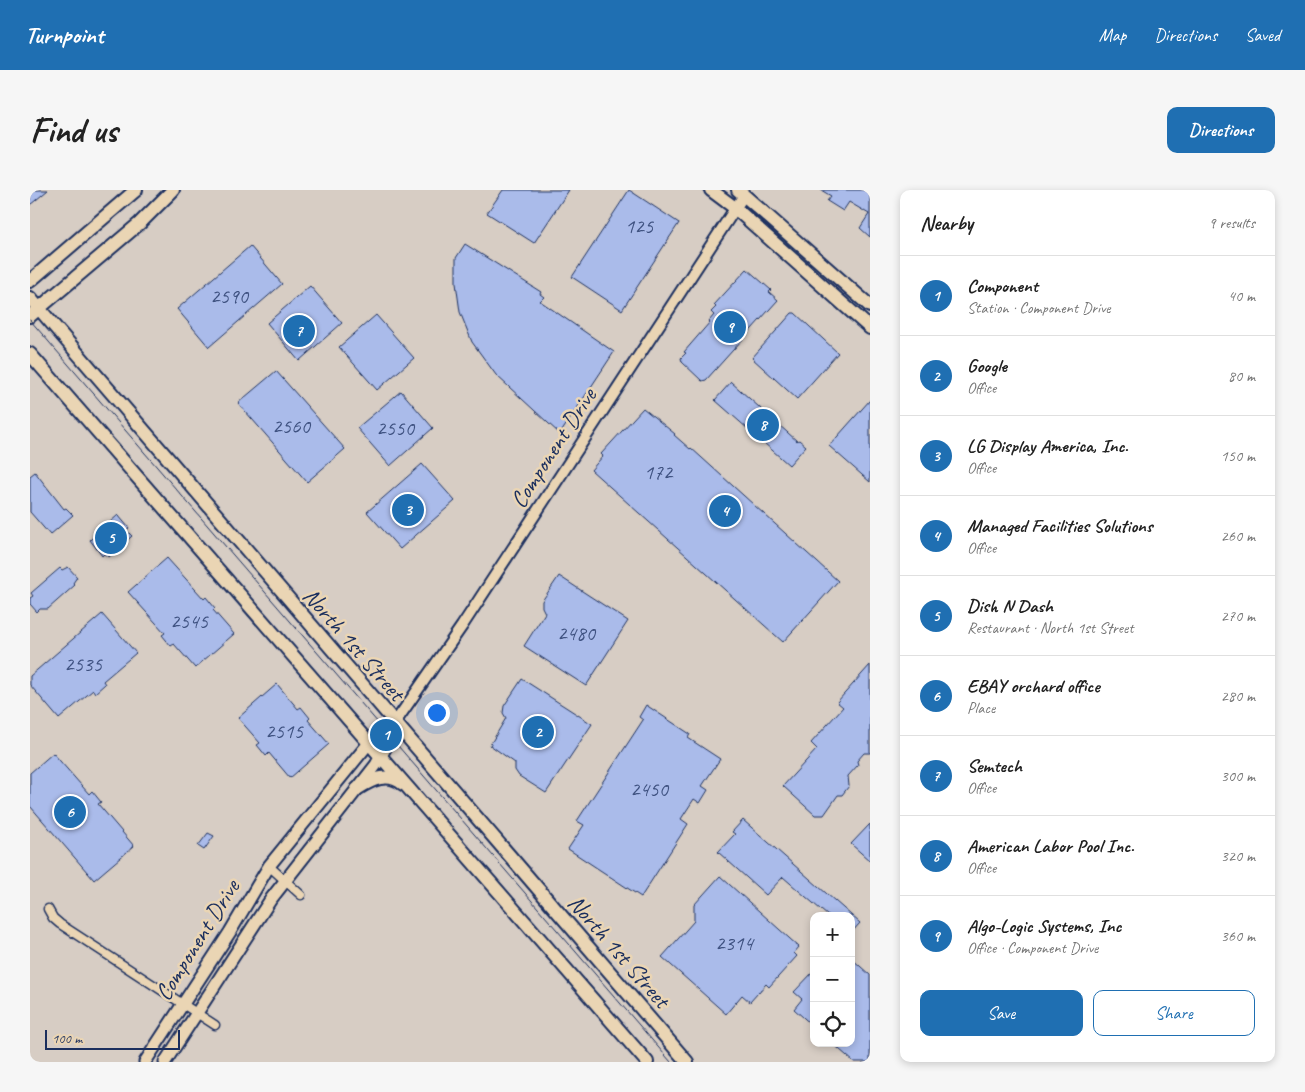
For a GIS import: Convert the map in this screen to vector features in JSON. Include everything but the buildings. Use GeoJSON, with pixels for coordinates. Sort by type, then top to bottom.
{"type":"FeatureCollection","features":[{"type":"Feature","properties":{"kind":"main road"},"geometry":{"type":"LineString","coordinates":[[30,281],[136,190]]}},
{"type":"Feature","properties":{"kind":"main road"},"geometry":{"type":"LineString","coordinates":[[35,313],[140,223],[173,190]]}},
{"type":"Feature","properties":{"kind":"main road"},"geometry":{"type":"LineString","coordinates":[[711,190],[735,208],[870,328]]}},
{"type":"Feature","properties":{"kind":"main road"},"geometry":{"type":"LineString","coordinates":[[741,192],[870,306]]}},
{"type":"Feature","properties":{"kind":"main road","name":"North 1st Street"},"geometry":{"type":"LineString","coordinates":[[30,298],[35,313],[687,1062]]}},
{"type":"Feature","properties":{"kind":"main road"},"geometry":{"type":"LineString","coordinates":[[30,354],[646,1062]]}},
{"type":"Feature","properties":{"kind":"main road","name":"Component Drive"},"geometry":{"type":"LineString","coordinates":[[145,1062],[230,932],[269,866],[369,743],[394,724]]}},
{"type":"Feature","properties":{"kind":"main road","name":"Component Drive"},"geometry":{"type":"LineString","coordinates":[[165,1062],[285,881],[381,756],[394,724]]}},
{"type":"Feature","properties":{"kind":"main road"},"geometry":{"type":"LineString","coordinates":[[357,789],[371,780],[389,778],[397,779],[414,794]]}},
{"type":"Feature","properties":{"kind":"street","name":"Component Drive"},"geometry":{"type":"LineString","coordinates":[[394,724],[462,626],[735,208],[741,192]]}},
{"type":"Feature","properties":{"kind":"street","name":"Component Drive"},"geometry":{"type":"LineString","coordinates":[[269,866],[301,895]]}},
{"type":"Feature","properties":{"kind":"street"},"geometry":{"type":"LineString","coordinates":[[48,909],[53,918],[60,924],[215,1025]]}},
{"type":"Feature","properties":{"kind":"tram line"},"geometry":{"type":"LineString","coordinates":[[30,320],[671,1062]]}},
{"type":"Feature","properties":{"kind":"place","name":"Algo-Logic Systems, Inc"},"geometry":{"type":"Point","coordinates":[730,327]}},
{"type":"Feature","properties":{"kind":"place","name":"Semtech"},"geometry":{"type":"Point","coordinates":[299,331]}},
{"type":"Feature","properties":{"kind":"place","name":"American Labor Pool Inc."},"geometry":{"type":"Point","coordinates":[763,425]}},
{"type":"Feature","properties":{"kind":"place","name":"LG Display America, Inc."},"geometry":{"type":"Point","coordinates":[408,510]}},
{"type":"Feature","properties":{"kind":"place","name":"Managed Facilities Solutions"},"geometry":{"type":"Point","coordinates":[725,511]}},
{"type":"Feature","properties":{"kind":"place","name":"Dish N Dash"},"geometry":{"type":"Point","coordinates":[111,538]}},
{"type":"Feature","properties":{"kind":"place","name":"Google"},"geometry":{"type":"Point","coordinates":[538,732]}},
{"type":"Feature","properties":{"kind":"place","name":"Component"},"geometry":{"type":"Point","coordinates":[386,735]}},
{"type":"Feature","properties":{"kind":"place","name":"EBAY orchard office"},"geometry":{"type":"Point","coordinates":[70,812]}}]}
